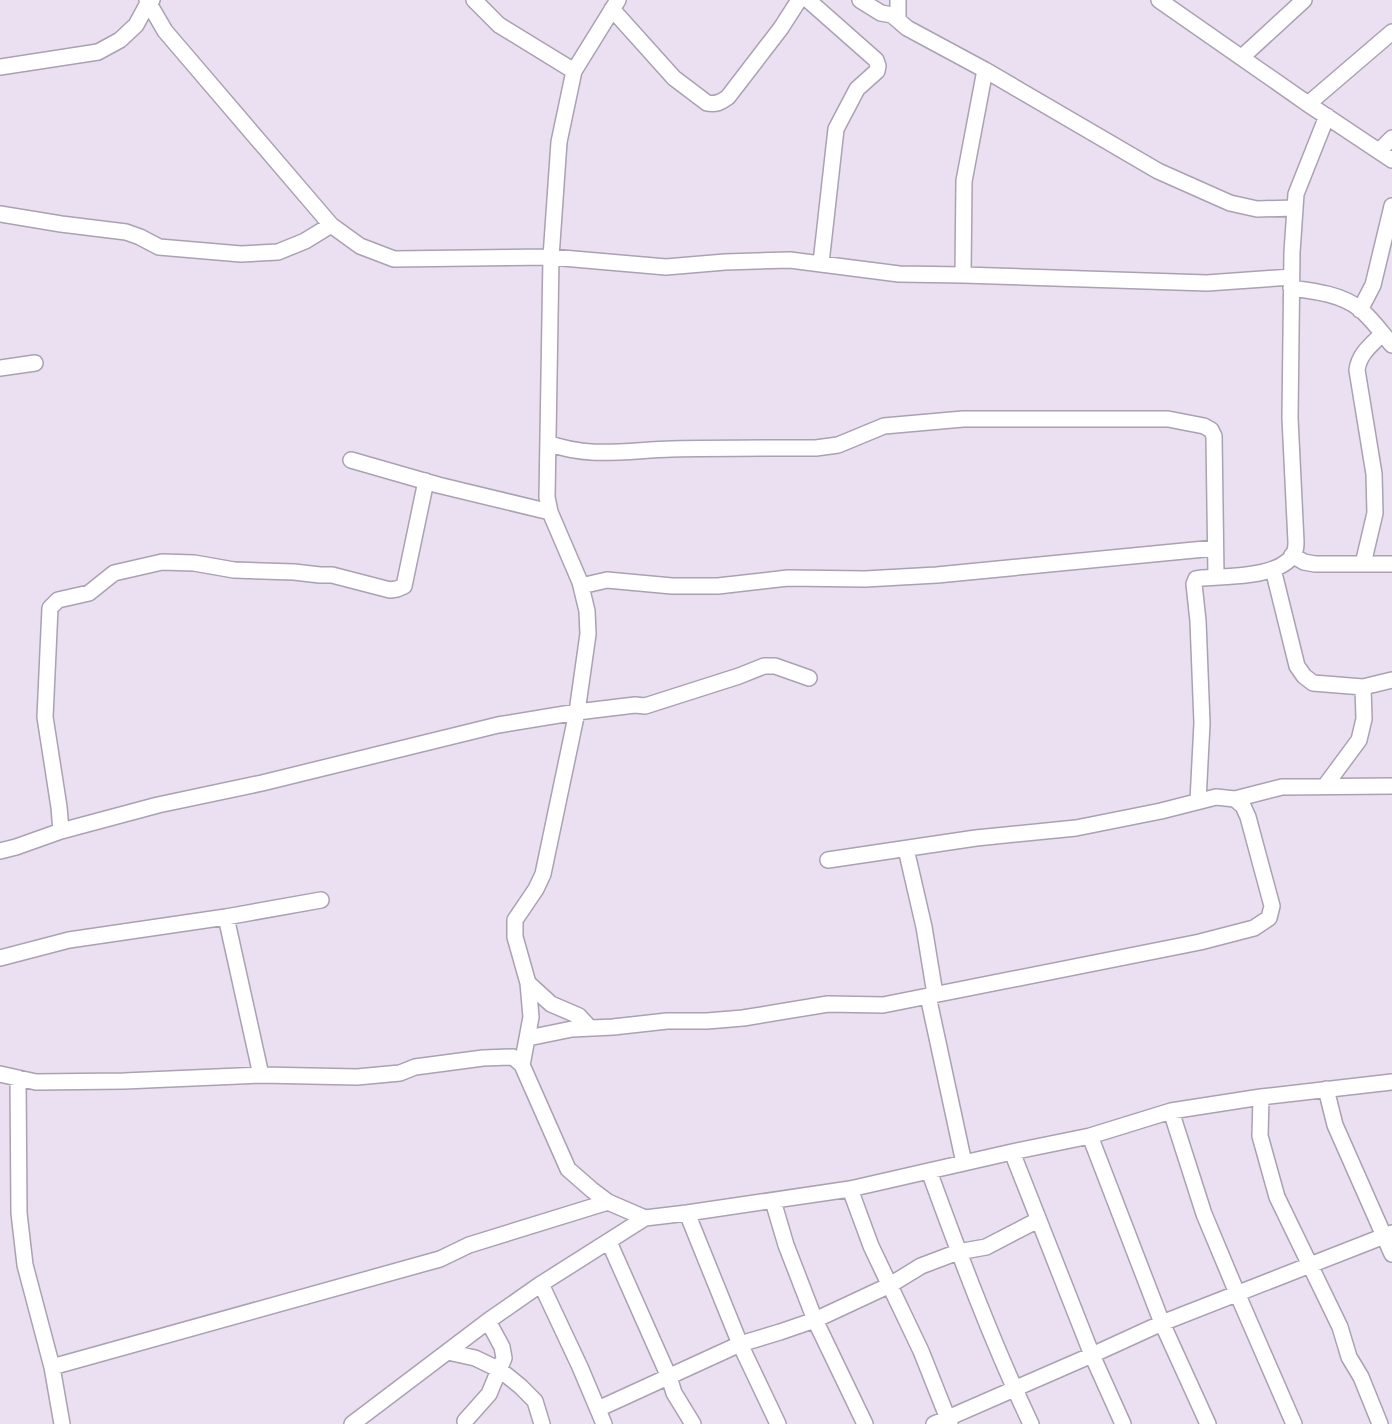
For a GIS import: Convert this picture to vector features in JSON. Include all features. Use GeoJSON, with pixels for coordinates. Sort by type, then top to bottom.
{"type":"FeatureCollection","features":[{"type":"Feature","properties":{"kind":"street"},"geometry":{"type":"LineString","coordinates":[[474,0],[499,25],[574,71]]}},
{"type":"Feature","properties":{"kind":"street"},"geometry":{"type":"LineString","coordinates":[[522,1065],[531,1017],[528,983],[514,937],[515,920],[536,889],[543,874],[577,712],[588,634],[587,611],[581,586],[550,512],[547,497],[550,257],[559,142],[574,71],[615,4],[674,78],[707,103],[720,103],[728,97],[799,0]]}},
{"type":"Feature","properties":{"kind":"street"},"geometry":{"type":"LineString","coordinates":[[808,0],[876,60],[878,66],[877,71],[857,89],[836,129],[820,264]]}},
{"type":"Feature","properties":{"kind":"street"},"geometry":{"type":"LineString","coordinates":[[860,0],[881,14],[892,15],[907,27],[1158,171],[1230,203],[1257,209],[1295,208]]}},
{"type":"Feature","properties":{"kind":"street"},"geometry":{"type":"LineString","coordinates":[[898,0],[898,19]]}},
{"type":"Feature","properties":{"kind":"street"},"geometry":{"type":"LineString","coordinates":[[1160,0],[1385,155],[1392,138]]}},
{"type":"Feature","properties":{"kind":"street"},"geometry":{"type":"LineString","coordinates":[[1242,57],[1304,0]]}},
{"type":"Feature","properties":{"kind":"street"},"geometry":{"type":"LineString","coordinates":[[0,67],[98,52],[120,40],[136,25],[149,1]]}},
{"type":"Feature","properties":{"kind":"street"},"geometry":{"type":"LineString","coordinates":[[149,1],[165,31],[331,225],[360,246],[394,259],[550,257],[666,267],[790,260],[899,274],[963,274],[1207,283],[1291,283],[1350,303],[1360,310],[1387,340],[1364,352],[1358,362],[1357,370],[1374,474],[1375,503],[1375,513],[1363,564]]}},
{"type":"Feature","properties":{"kind":"street"},"geometry":{"type":"LineString","coordinates":[[1308,104],[1392,32]]}},
{"type":"Feature","properties":{"kind":"street"},"geometry":{"type":"LineString","coordinates":[[963,274],[964,181],[985,70]]}},
{"type":"Feature","properties":{"kind":"street"},"geometry":{"type":"LineString","coordinates":[[1198,801],[1202,723],[1198,621],[1194,584],[1196,579],[1255,574],[1273,569],[1288,561],[1295,552],[1290,418],[1291,283],[1296,194],[1327,116]]}},
{"type":"Feature","properties":{"kind":"street"},"geometry":{"type":"LineString","coordinates":[[1360,310],[1372,285],[1392,206]]}},
{"type":"Feature","properties":{"kind":"street"},"geometry":{"type":"LineString","coordinates":[[0,214],[126,232],[159,247],[241,254],[278,252],[305,241],[331,225]]}},
{"type":"Feature","properties":{"kind":"street"},"geometry":{"type":"LineString","coordinates":[[0,368],[35,363]]}},
{"type":"Feature","properties":{"kind":"street"},"geometry":{"type":"LineString","coordinates":[[548,443],[577,452],[606,453],[669,449],[816,447],[838,445],[884,426],[963,419],[1168,419],[1204,426],[1211,430],[1214,436],[1216,576]]}},
{"type":"Feature","properties":{"kind":"street"},"geometry":{"type":"LineString","coordinates":[[351,460],[550,512]]}},
{"type":"Feature","properties":{"kind":"street"},"geometry":{"type":"LineString","coordinates":[[61,831],[45,717],[52,604],[58,600],[88,593],[114,573],[162,562],[194,563],[234,570],[332,575],[390,590],[398,589],[404,586],[426,481]]}},
{"type":"Feature","properties":{"kind":"street"},"geometry":{"type":"LineString","coordinates":[[581,586],[607,580],[672,586],[718,586],[788,578],[847,579],[937,575],[1215,548]]}},
{"type":"Feature","properties":{"kind":"street"},"geometry":{"type":"LineString","coordinates":[[1292,555],[1304,562],[1315,564],[1392,564]]}},
{"type":"Feature","properties":{"kind":"street"},"geometry":{"type":"LineString","coordinates":[[1273,569],[1297,666],[1304,676],[1313,683],[1363,687],[1392,680]]}},
{"type":"Feature","properties":{"kind":"street"},"geometry":{"type":"LineString","coordinates":[[0,851],[61,831],[158,805],[283,778],[498,725],[577,712],[635,705],[645,706],[764,666],[775,666],[808,678]]}},
{"type":"Feature","properties":{"kind":"street"},"geometry":{"type":"LineString","coordinates":[[1325,786],[1359,740],[1364,719],[1363,687]]}},
{"type":"Feature","properties":{"kind":"street"},"geometry":{"type":"LineString","coordinates":[[828,860],[976,838],[1076,828],[1216,797],[1235,799],[1282,786],[1392,786]]}},
{"type":"Feature","properties":{"kind":"street"},"geometry":{"type":"LineString","coordinates":[[528,1038],[572,1029],[743,1018],[828,1004],[883,1005],[1200,942],[1254,928],[1269,918],[1272,906],[1248,817],[1243,806],[1235,799]]}},
{"type":"Feature","properties":{"kind":"street"},"geometry":{"type":"LineString","coordinates":[[906,849],[924,927],[931,995],[964,1163]]}},
{"type":"Feature","properties":{"kind":"street"},"geometry":{"type":"LineString","coordinates":[[0,958],[69,940],[226,917],[321,900]]}},
{"type":"Feature","properties":{"kind":"street"},"geometry":{"type":"LineString","coordinates":[[226,917],[261,1075]]}},
{"type":"Feature","properties":{"kind":"street"},"geometry":{"type":"LineString","coordinates":[[528,983],[551,1004],[579,1016],[590,1028]]}},
{"type":"Feature","properties":{"kind":"street"},"geometry":{"type":"LineString","coordinates":[[0,1074],[36,1082],[261,1075],[357,1077],[400,1073],[415,1067],[483,1058],[513,1058],[522,1065],[568,1169],[608,1202],[645,1218]]}},
{"type":"Feature","properties":{"kind":"street"},"geometry":{"type":"LineString","coordinates":[[18,1078],[20,1224],[25,1265],[52,1367],[62,1424]]}},
{"type":"Feature","properties":{"kind":"street"},"geometry":{"type":"LineString","coordinates":[[352,1424],[488,1321],[541,1284],[645,1218],[850,1189],[1090,1136],[1171,1111],[1261,1097],[1392,1082]]}},
{"type":"Feature","properties":{"kind":"street"},"geometry":{"type":"LineString","coordinates":[[1326,1089],[1335,1125],[1388,1235],[1392,1254]]}},
{"type":"Feature","properties":{"kind":"street"},"geometry":{"type":"LineString","coordinates":[[1261,1097],[1260,1136],[1277,1197],[1340,1327],[1349,1357],[1361,1377],[1380,1424]]}},
{"type":"Feature","properties":{"kind":"street"},"geometry":{"type":"LineString","coordinates":[[1171,1111],[1204,1214],[1294,1424]]}},
{"type":"Feature","properties":{"kind":"street"},"geometry":{"type":"LineString","coordinates":[[1090,1136],[1162,1323],[1208,1424]]}},
{"type":"Feature","properties":{"kind":"street"},"geometry":{"type":"LineString","coordinates":[[1012,1152],[1092,1355],[1123,1424]]}},
{"type":"Feature","properties":{"kind":"street"},"geometry":{"type":"LineString","coordinates":[[929,1171],[958,1252],[1014,1389],[1031,1424]]}},
{"type":"Feature","properties":{"kind":"street"},"geometry":{"type":"LineString","coordinates":[[850,1189],[871,1246],[921,1352],[944,1422],[1162,1323],[1388,1235]]}},
{"type":"Feature","properties":{"kind":"street"},"geometry":{"type":"LineString","coordinates":[[772,1201],[815,1320],[865,1424]]}},
{"type":"Feature","properties":{"kind":"street"},"geometry":{"type":"LineString","coordinates":[[52,1367],[440,1259],[469,1245],[608,1202]]}},
{"type":"Feature","properties":{"kind":"street"},"geometry":{"type":"LineString","coordinates":[[687,1213],[740,1344],[778,1424]]}},
{"type":"Feature","properties":{"kind":"street"},"geometry":{"type":"LineString","coordinates":[[598,1409],[740,1344],[815,1320],[890,1285],[921,1266],[958,1252],[986,1247],[1038,1220]]}},
{"type":"Feature","properties":{"kind":"street"},"geometry":{"type":"LineString","coordinates":[[609,1242],[674,1393],[693,1424]]}},
{"type":"Feature","properties":{"kind":"street"},"geometry":{"type":"LineString","coordinates":[[541,1284],[604,1424]]}},
{"type":"Feature","properties":{"kind":"street"},"geometry":{"type":"LineString","coordinates":[[465,1421],[489,1394],[504,1358],[502,1347],[488,1321]]}},
{"type":"Feature","properties":{"kind":"street"},"geometry":{"type":"LineString","coordinates":[[448,1352],[475,1358],[500,1370],[535,1401],[542,1424]]}}]}
